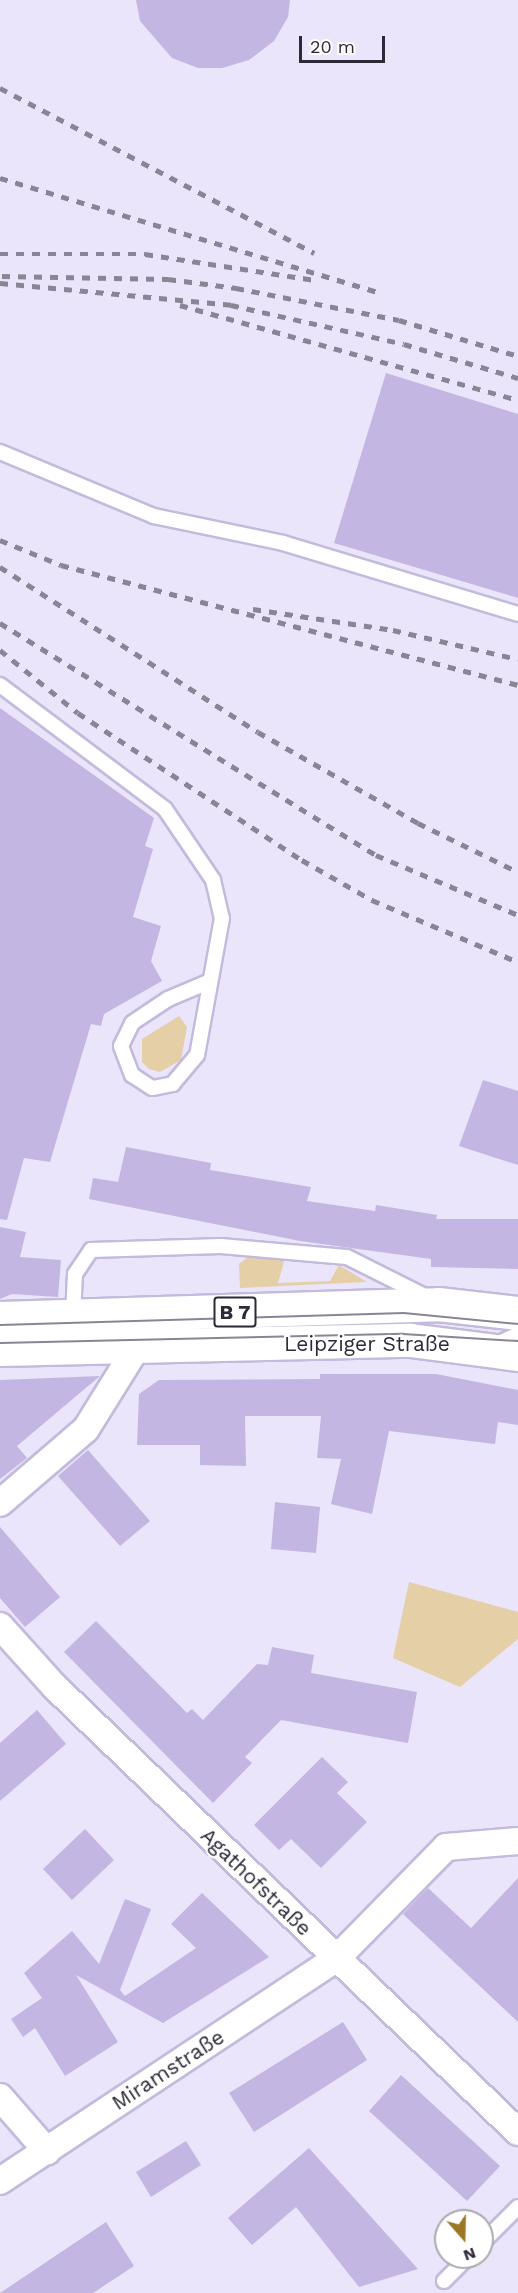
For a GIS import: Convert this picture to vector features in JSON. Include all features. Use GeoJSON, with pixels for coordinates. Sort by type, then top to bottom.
{"type":"FeatureCollection","features":[{"type":"Feature","properties":{"kind":"main road","name":"Leipziger Straße"},"geometry":{"type":"LineString","coordinates":[[0,1318],[73,1318],[438,1304],[507,1311]]}},
{"type":"Feature","properties":{"kind":"main road","name":"Leipziger Straße"},"geometry":{"type":"LineString","coordinates":[[0,1349],[410,1341],[502,1351]]}},
{"type":"Feature","properties":{"kind":"street"},"geometry":{"type":"LineString","coordinates":[[0,1503],[86,1430],[137,1347]]}},
{"type":"Feature","properties":{"kind":"street","name":"Agathofstraße"},"geometry":{"type":"LineString","coordinates":[[0,1626],[55,1687],[518,2132]]}},
{"type":"Feature","properties":{"kind":"street","name":"Miramstraße"},"geometry":{"type":"LineString","coordinates":[[0,2181],[336,1959],[446,1847],[518,1841]]}},
{"type":"Feature","properties":{"kind":"street"},"geometry":{"type":"LineString","coordinates":[[0,2097],[46,2151]]}},
{"type":"Feature","properties":{"kind":"lane"},"geometry":{"type":"LineString","coordinates":[[0,452],[154,516],[283,543],[518,614]]}},
{"type":"Feature","properties":{"kind":"lane"},"geometry":{"type":"LineString","coordinates":[[0,685],[165,809],[202,860],[222,918],[196,1054],[173,1084],[152,1088],[132,1075],[121,1046],[132,1023],[168,999],[208,982]]}},
{"type":"Feature","properties":{"kind":"lane"},"geometry":{"type":"LineString","coordinates":[[73,1318],[75,1274],[90,1250],[221,1246],[347,1257],[438,1304]]}},
{"type":"Feature","properties":{"kind":"lane"},"geometry":{"type":"LineString","coordinates":[[502,1351],[518,1333],[507,1311]]}},
{"type":"Feature","properties":{"kind":"lane"},"geometry":{"type":"LineString","coordinates":[[494,2231],[518,2207]]}},
{"type":"Feature","properties":{"kind":"lane"},"geometry":{"type":"LineString","coordinates":[[444,2281],[456,2269]]}},
{"type":"Feature","properties":{"kind":"shaded area"},"geometry":{"type":"Polygon","coordinates":[[[179,1016],[187,1027],[181,1060],[160,1072],[149,1069],[142,1062],[142,1039],[179,1016]]]}},
{"type":"Feature","properties":{"kind":"shaded area"},"geometry":{"type":"Polygon","coordinates":[[[247,1258],[285,1258],[278,1283],[330,1281],[339,1265],[367,1282],[240,1288],[239,1264],[247,1258]]]}},
{"type":"Feature","properties":{"kind":"shaded area"},"geometry":{"type":"Polygon","coordinates":[[[409,1582],[518,1612],[518,1639],[460,1687],[393,1658],[409,1582]]]}},
{"type":"Feature","properties":{"kind":"building"},"geometry":{"type":"Polygon","coordinates":[[[136,0],[290,0],[288,17],[274,41],[249,60],[222,68],[198,68],[172,58],[140,21],[136,0]]]}},
{"type":"Feature","properties":{"kind":"building"},"geometry":{"type":"Polygon","coordinates":[[[386,373],[518,414],[518,598],[334,543],[386,373]]]}},
{"type":"Feature","properties":{"kind":"building"},"geometry":{"type":"Polygon","coordinates":[[[0,708],[154,818],[145,846],[153,849],[133,917],[161,926],[151,961],[162,981],[104,1014],[101,1026],[91,1024],[50,1162],[24,1158],[7,1220],[0,1219],[0,708]]]}},
{"type":"Feature","properties":{"kind":"building"},"geometry":{"type":"Polygon","coordinates":[[[483,1080],[518,1091],[518,1165],[459,1146],[483,1080]]]}},
{"type":"Feature","properties":{"kind":"building"},"geometry":{"type":"Polygon","coordinates":[[[126,1147],[211,1163],[210,1170],[311,1187],[307,1201],[375,1211],[376,1205],[437,1215],[436,1219],[518,1219],[518,1269],[431,1267],[431,1259],[300,1241],[89,1199],[93,1178],[118,1182],[126,1147]]]}},
{"type":"Feature","properties":{"kind":"building"},"geometry":{"type":"Polygon","coordinates":[[[0,1227],[26,1232],[20,1257],[61,1260],[58,1297],[12,1294],[0,1299],[0,1227]]]}},
{"type":"Feature","properties":{"kind":"building"},"geometry":{"type":"Polygon","coordinates":[[[320,1374],[436,1374],[518,1390],[518,1425],[498,1422],[495,1444],[389,1431],[372,1514],[331,1504],[341,1459],[317,1458],[321,1416],[245,1416],[246,1466],[200,1465],[200,1445],[137,1445],[139,1394],[159,1380],[320,1379],[320,1374]]]}},
{"type":"Feature","properties":{"kind":"building"},"geometry":{"type":"Polygon","coordinates":[[[100,1376],[17,1446],[27,1458],[0,1479],[0,1380],[100,1376]]]}},
{"type":"Feature","properties":{"kind":"building"},"geometry":{"type":"Polygon","coordinates":[[[88,1450],[150,1521],[120,1546],[58,1476],[88,1450]]]}},
{"type":"Feature","properties":{"kind":"building"},"geometry":{"type":"Polygon","coordinates":[[[275,1502],[320,1507],[316,1553],[271,1549],[275,1502]]]}},
{"type":"Feature","properties":{"kind":"building"},"geometry":{"type":"Polygon","coordinates":[[[0,1527],[60,1597],[25,1627],[0,1598],[0,1527]]]}},
{"type":"Feature","properties":{"kind":"building"},"geometry":{"type":"Polygon","coordinates":[[[96,1621],[187,1713],[192,1709],[203,1720],[257,1664],[268,1665],[272,1647],[314,1655],[311,1673],[417,1692],[408,1743],[281,1720],[245,1757],[252,1763],[213,1803],[64,1652],[96,1621]]]}},
{"type":"Feature","properties":{"kind":"building"},"geometry":{"type":"Polygon","coordinates":[[[37,1710],[66,1744],[0,1801],[0,1743],[37,1710]]]}},
{"type":"Feature","properties":{"kind":"building"},"geometry":{"type":"Polygon","coordinates":[[[322,1757],[348,1782],[337,1793],[367,1822],[321,1868],[291,1839],[279,1850],[254,1825],[322,1757]]]}},
{"type":"Feature","properties":{"kind":"building"},"geometry":{"type":"Polygon","coordinates":[[[85,1829],[114,1860],[72,1900],[43,1869],[85,1829]]]}},
{"type":"Feature","properties":{"kind":"building"},"geometry":{"type":"Polygon","coordinates":[[[518,1878],[518,2022],[403,1914],[428,1888],[471,1928],[518,1878]]]}},
{"type":"Feature","properties":{"kind":"building"},"geometry":{"type":"Polygon","coordinates":[[[202,1893],[269,1957],[163,2023],[76,1975],[118,2042],[65,2076],[35,2028],[23,2037],[11,2019],[42,1998],[24,1973],[72,1931],[99,1964],[125,1899],[151,1909],[120,1990],[125,1996],[196,1948],[171,1924],[202,1893]]]}},
{"type":"Feature","properties":{"kind":"building"},"geometry":{"type":"Polygon","coordinates":[[[343,2022],[367,2060],[254,2132],[229,2093],[343,2022]]]}},
{"type":"Feature","properties":{"kind":"building"},"geometry":{"type":"Polygon","coordinates":[[[401,2075],[500,2166],[467,2201],[369,2111],[401,2075]]]}},
{"type":"Feature","properties":{"kind":"building"},"geometry":{"type":"Polygon","coordinates":[[[186,2141],[201,2165],[151,2197],[136,2172],[186,2141]]]}},
{"type":"Feature","properties":{"kind":"building"},"geometry":{"type":"Polygon","coordinates":[[[309,2148],[418,2269],[359,2287],[296,2207],[252,2245],[228,2218],[309,2148]]]}},
{"type":"Feature","properties":{"kind":"building"},"geometry":{"type":"Polygon","coordinates":[[[106,2222],[134,2266],[93,2293],[0,2293],[106,2222]]]}},
{"type":"Feature","properties":{"kind":"tram line"},"geometry":{"type":"LineString","coordinates":[[0,1325],[404,1313],[518,1324]]}},
{"type":"Feature","properties":{"kind":"tram line"},"geometry":{"type":"LineString","coordinates":[[0,1343],[403,1334],[518,1341]]}},
{"type":"Feature","properties":{"kind":"railway"},"geometry":{"type":"LineString","coordinates":[[0,88],[314,253]]}},
{"type":"Feature","properties":{"kind":"railway"},"geometry":{"type":"LineString","coordinates":[[0,178],[380,293]]}},
{"type":"Feature","properties":{"kind":"railway"},"geometry":{"type":"LineString","coordinates":[[0,254],[145,254],[315,280]]}},
{"type":"Feature","properties":{"kind":"railway"},"geometry":{"type":"LineString","coordinates":[[2,276],[168,279],[236,288],[399,320],[518,356]]}},
{"type":"Feature","properties":{"kind":"railway"},"geometry":{"type":"LineString","coordinates":[[0,283],[231,305],[404,344],[518,378]]}},
{"type":"Feature","properties":{"kind":"railway"},"geometry":{"type":"LineString","coordinates":[[180,305],[518,400]]}},
{"type":"Feature","properties":{"kind":"railway"},"geometry":{"type":"LineString","coordinates":[[0,540],[61,565],[518,685]]}},
{"type":"Feature","properties":{"kind":"railway"},"geometry":{"type":"LineString","coordinates":[[0,567],[258,732],[418,823],[518,872]]}},
{"type":"Feature","properties":{"kind":"railway"},"geometry":{"type":"LineString","coordinates":[[253,609],[393,630],[518,659]]}},
{"type":"Feature","properties":{"kind":"railway"},"geometry":{"type":"LineString","coordinates":[[0,623],[376,855],[518,915]]}},
{"type":"Feature","properties":{"kind":"railway"},"geometry":{"type":"LineString","coordinates":[[0,650],[78,713],[302,860],[372,900],[518,962]]}}]}
